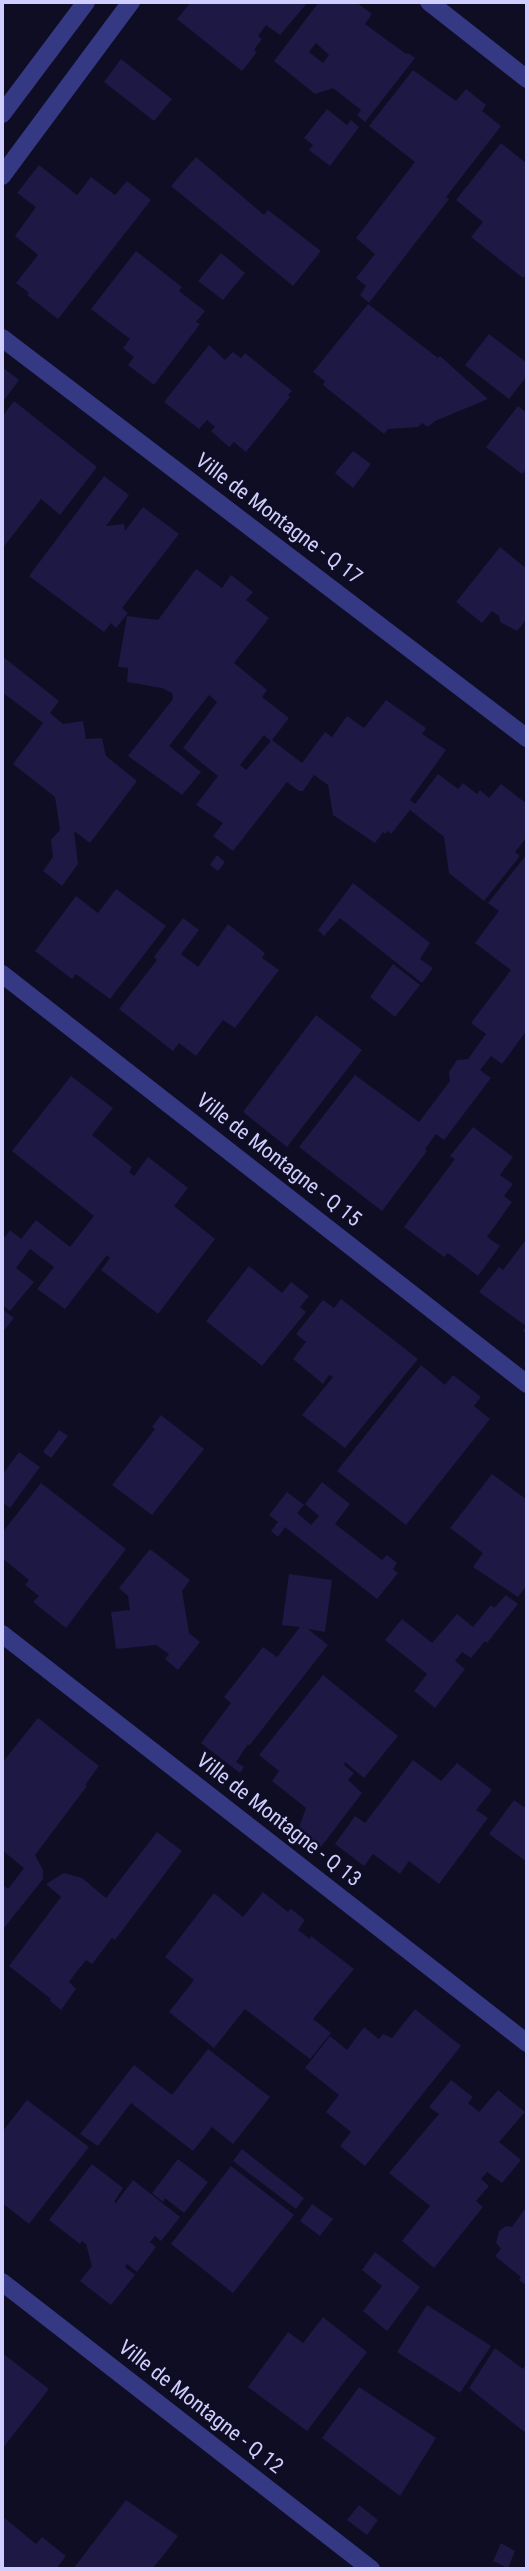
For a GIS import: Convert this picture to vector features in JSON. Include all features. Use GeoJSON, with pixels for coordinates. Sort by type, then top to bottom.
{"type":"FeatureCollection","features":[{"type":"Feature","properties":{"kind":"street"},"geometry":{"type":"LineString","coordinates":[[2,114],[86,2]]}},
{"type":"Feature","properties":{"kind":"street"},"geometry":{"type":"LineString","coordinates":[[2,176],[131,2]]}},
{"type":"Feature","properties":{"kind":"street"},"geometry":{"type":"LineString","coordinates":[[429,2],[527,79]]}},
{"type":"Feature","properties":{"kind":"street","name":"Ville de Montagne - Q 17"},"geometry":{"type":"LineString","coordinates":[[2,338],[527,738]]}},
{"type":"Feature","properties":{"kind":"street","name":"Ville de Montagne - Q 15"},"geometry":{"type":"LineString","coordinates":[[2,974],[527,1384]]}},
{"type":"Feature","properties":{"kind":"street","name":"Ville de Montagne - Q 13"},"geometry":{"type":"LineString","coordinates":[[2,1634],[527,2043]]}},
{"type":"Feature","properties":{"kind":"street","name":"Ville de Montagne - Q 12"},"geometry":{"type":"LineString","coordinates":[[2,2282],[371,2569]]}},
{"type":"Feature","properties":{"kind":"building"},"geometry":{"type":"Polygon","coordinates":[[[191,2],[308,2],[280,35],[266,25],[258,36],[262,39],[254,50],[257,52],[242,71],[177,19],[191,2]]]}},
{"type":"Feature","properties":{"kind":"building"},"geometry":{"type":"Polygon","coordinates":[[[319,2],[356,2],[372,14],[365,24],[415,58],[365,122],[357,115],[361,110],[333,88],[315,94],[274,61],[319,2]],[[316,43],[309,52],[323,63],[329,55],[316,43]]]}},
{"type":"Feature","properties":{"kind":"building"},"geometry":{"type":"Polygon","coordinates":[[[121,59],[172,99],[154,121],[104,82],[121,59]]]}},
{"type":"Feature","properties":{"kind":"building"},"geometry":{"type":"Polygon","coordinates":[[[413,70],[456,101],[466,89],[486,105],[482,111],[501,126],[369,303],[360,295],[366,286],[356,278],[375,254],[356,238],[415,162],[369,126],[413,70]]]}},
{"type":"Feature","properties":{"kind":"building"},"geometry":{"type":"Polygon","coordinates":[[[327,109],[347,125],[351,120],[359,127],[330,166],[309,150],[313,145],[304,138],[327,109]]]}},
{"type":"Feature","properties":{"kind":"building"},"geometry":{"type":"Polygon","coordinates":[[[501,143],[527,164],[527,278],[523,278],[471,237],[483,222],[456,200],[501,143]]]}},
{"type":"Feature","properties":{"kind":"building"},"geometry":{"type":"Polygon","coordinates":[[[196,157],[264,215],[268,210],[321,251],[293,286],[171,186],[196,157]]]}},
{"type":"Feature","properties":{"kind":"building"},"geometry":{"type":"Polygon","coordinates":[[[39,165],[77,195],[91,177],[115,195],[127,181],[151,200],[58,319],[16,283],[38,255],[15,236],[36,207],[17,193],[39,165]]]}},
{"type":"Feature","properties":{"kind":"building"},"geometry":{"type":"Polygon","coordinates":[[[136,251],[182,287],[179,291],[205,311],[196,322],[200,324],[154,385],[128,365],[134,357],[123,348],[130,339],[91,309],[136,251]]]}},
{"type":"Feature","properties":{"kind":"building"},"geometry":{"type":"Polygon","coordinates":[[[221,253],[245,273],[223,300],[198,281],[221,253]]]}},
{"type":"Feature","properties":{"kind":"building"},"geometry":{"type":"Polygon","coordinates":[[[368,304],[438,358],[440,356],[488,399],[435,421],[428,427],[422,423],[418,427],[388,429],[384,434],[323,385],[325,381],[313,372],[368,304]]]}},
{"type":"Feature","properties":{"kind":"building"},"geometry":{"type":"Polygon","coordinates":[[[489,334],[527,363],[527,376],[509,399],[465,365],[489,334]]]}},
{"type":"Feature","properties":{"kind":"building"},"geometry":{"type":"Polygon","coordinates":[[[209,345],[225,360],[233,352],[241,358],[245,353],[292,391],[246,452],[234,442],[229,447],[211,431],[215,427],[207,420],[199,429],[164,402],[209,345]]]}},
{"type":"Feature","properties":{"kind":"building"},"geometry":{"type":"Polygon","coordinates":[[[2,367],[19,380],[2,403],[2,367]]]}},
{"type":"Feature","properties":{"kind":"building"},"geometry":{"type":"Polygon","coordinates":[[[14,401],[97,467],[60,515],[41,499],[2,549],[2,417],[14,401]]]}},
{"type":"Feature","properties":{"kind":"building"},"geometry":{"type":"Polygon","coordinates":[[[518,406],[527,413],[527,468],[522,474],[486,447],[518,406]]]}},
{"type":"Feature","properties":{"kind":"building"},"geometry":{"type":"Polygon","coordinates":[[[353,451],[371,464],[353,488],[335,473],[353,451]]]}},
{"type":"Feature","properties":{"kind":"building"},"geometry":{"type":"Polygon","coordinates":[[[104,476],[129,495],[106,526],[124,524],[125,531],[143,507],[179,534],[122,608],[128,613],[116,628],[111,623],[104,632],[29,576],[104,476]]]}},
{"type":"Feature","properties":{"kind":"building"},"geometry":{"type":"Polygon","coordinates":[[[500,547],[527,569],[527,619],[517,631],[500,622],[499,616],[492,611],[482,623],[456,602],[500,547]]]}},
{"type":"Feature","properties":{"kind":"building"},"geometry":{"type":"Polygon","coordinates":[[[196,569],[222,588],[231,575],[253,592],[246,600],[269,618],[234,663],[267,690],[262,697],[289,718],[272,740],[302,763],[325,732],[332,737],[347,716],[364,728],[386,700],[426,728],[422,734],[446,750],[410,800],[415,804],[438,774],[458,789],[463,783],[477,794],[480,790],[489,798],[501,784],[527,804],[527,837],[515,852],[520,856],[484,901],[449,873],[444,837],[410,810],[391,834],[383,832],[375,843],[333,815],[328,785],[314,775],[303,791],[287,782],[233,851],[213,836],[223,823],[196,805],[218,776],[183,748],[217,702],[209,695],[169,746],[201,772],[182,795],[128,756],[173,699],[172,693],[162,688],[127,682],[128,668],[118,667],[127,616],[158,620],[196,569]],[[264,735],[240,765],[246,770],[271,741],[264,735]]]}},
{"type":"Feature","properties":{"kind":"building"},"geometry":{"type":"Polygon","coordinates":[[[2,656],[59,701],[50,713],[63,724],[83,721],[86,739],[102,738],[106,756],[137,781],[90,843],[74,831],[78,864],[62,886],[43,871],[53,857],[51,840],[60,830],[55,797],[13,764],[43,723],[2,692],[2,656]]]}},
{"type":"Feature","properties":{"kind":"building"},"geometry":{"type":"Polygon","coordinates":[[[527,854],[527,1030],[502,1064],[491,1056],[480,1070],[491,1078],[444,1140],[436,1134],[425,1149],[427,1151],[382,1211],[299,1147],[355,1075],[419,1122],[450,1081],[449,1072],[457,1060],[468,1059],[486,1034],[471,1023],[511,970],[475,943],[499,911],[488,903],[527,854]]]}},
{"type":"Feature","properties":{"kind":"building"},"geometry":{"type":"Polygon","coordinates":[[[217,855],[225,862],[218,871],[210,865],[217,855]]]}},
{"type":"Feature","properties":{"kind":"building"},"geometry":{"type":"Polygon","coordinates":[[[353,883],[430,943],[420,959],[433,968],[422,983],[340,918],[324,936],[318,930],[353,883]]]}},
{"type":"Feature","properties":{"kind":"building"},"geometry":{"type":"Polygon","coordinates":[[[116,889],[166,926],[110,999],[76,974],[72,979],[35,951],[76,896],[98,913],[116,889]]]}},
{"type":"Feature","properties":{"kind":"building"},"geometry":{"type":"Polygon","coordinates":[[[183,918],[199,930],[181,954],[198,967],[228,924],[265,953],[262,958],[279,970],[235,1028],[223,1020],[196,1056],[179,1043],[173,1051],[119,1009],[157,960],[154,957],[183,918]]]}},
{"type":"Feature","properties":{"kind":"building"},"geometry":{"type":"Polygon","coordinates":[[[393,964],[420,985],[395,1017],[370,997],[393,964]]]}},
{"type":"Feature","properties":{"kind":"building"},"geometry":{"type":"Polygon","coordinates":[[[316,1015],[362,1050],[287,1147],[243,1112],[316,1015]]]}},
{"type":"Feature","properties":{"kind":"building"},"geometry":{"type":"Polygon","coordinates":[[[71,1076],[113,1108],[92,1135],[132,1167],[129,1172],[134,1176],[148,1157],[188,1188],[174,1206],[215,1239],[158,1314],[101,1270],[110,1258],[107,1255],[65,1309],[37,1289],[54,1267],[30,1249],[16,1268],[34,1282],[10,1311],[2,1305],[2,1235],[5,1237],[10,1230],[21,1239],[36,1220],[70,1247],[94,1216],[12,1151],[71,1076]]]}},
{"type":"Feature","properties":{"kind":"building"},"geometry":{"type":"Polygon","coordinates":[[[473,1127],[513,1157],[500,1175],[513,1184],[504,1196],[512,1202],[487,1237],[500,1246],[478,1276],[448,1253],[444,1257],[404,1227],[455,1159],[450,1156],[473,1127]]]}},
{"type":"Feature","properties":{"kind":"building"},"geometry":{"type":"Polygon","coordinates":[[[525,1241],[527,1334],[523,1331],[526,1326],[479,1292],[499,1267],[503,1270],[525,1241]]]}},
{"type":"Feature","properties":{"kind":"building"},"geometry":{"type":"Polygon","coordinates":[[[249,1266],[282,1293],[291,1282],[309,1296],[300,1307],[306,1312],[262,1366],[206,1321],[249,1266]]]}},
{"type":"Feature","properties":{"kind":"building"},"geometry":{"type":"Polygon","coordinates":[[[341,1299],[418,1359],[345,1448],[302,1415],[333,1377],[329,1375],[323,1384],[293,1359],[306,1342],[296,1334],[323,1300],[334,1308],[341,1299]]]}},
{"type":"Feature","properties":{"kind":"building"},"geometry":{"type":"Polygon","coordinates":[[[2,1309],[14,1318],[2,1333],[2,1309]]]}},
{"type":"Feature","properties":{"kind":"building"},"geometry":{"type":"Polygon","coordinates":[[[421,1365],[445,1385],[453,1375],[481,1397],[474,1406],[490,1419],[406,1525],[337,1471],[421,1365]]]}},
{"type":"Feature","properties":{"kind":"building"},"geometry":{"type":"Polygon","coordinates":[[[161,1415],[204,1449],[152,1515],[112,1485],[155,1429],[152,1427],[161,1415]]]}},
{"type":"Feature","properties":{"kind":"building"},"geometry":{"type":"Polygon","coordinates":[[[59,1430],[68,1436],[51,1458],[43,1452],[59,1430]]]}},
{"type":"Feature","properties":{"kind":"building"},"geometry":{"type":"Polygon","coordinates":[[[19,1452],[40,1467],[10,1508],[2,1502],[2,1475],[19,1452]]]}},
{"type":"Feature","properties":{"kind":"building"},"geometry":{"type":"Polygon","coordinates":[[[492,1474],[527,1500],[527,1585],[518,1597],[473,1567],[483,1553],[450,1528],[492,1474]]]}},
{"type":"Feature","properties":{"kind":"building"},"geometry":{"type":"Polygon","coordinates":[[[322,1482],[350,1504],[335,1524],[382,1560],[387,1555],[397,1563],[393,1569],[398,1573],[377,1599],[285,1527],[278,1537],[271,1531],[278,1522],[269,1515],[287,1492],[304,1505],[297,1513],[311,1525],[319,1516],[305,1504],[322,1482]]]}},
{"type":"Feature","properties":{"kind":"building"},"geometry":{"type":"Polygon","coordinates":[[[41,1483],[126,1549],[66,1628],[33,1602],[39,1596],[25,1585],[29,1580],[2,1558],[2,1533],[41,1483]]]}},
{"type":"Feature","properties":{"kind":"building"},"geometry":{"type":"Polygon","coordinates":[[[150,1549],[190,1580],[182,1591],[189,1633],[200,1642],[178,1670],[165,1659],[169,1654],[156,1645],[116,1649],[111,1612],[130,1610],[128,1596],[119,1588],[150,1549]]]}},
{"type":"Feature","properties":{"kind":"building"},"geometry":{"type":"Polygon","coordinates":[[[289,1574],[332,1580],[325,1632],[308,1629],[328,1645],[249,1746],[248,1744],[236,1762],[244,1767],[240,1773],[201,1743],[231,1703],[224,1697],[263,1647],[277,1657],[300,1627],[282,1625],[289,1574]]]}},
{"type":"Feature","properties":{"kind":"building"},"geometry":{"type":"Polygon","coordinates":[[[506,1595],[518,1604],[487,1643],[485,1641],[471,1658],[462,1652],[455,1661],[465,1669],[435,1708],[414,1691],[427,1674],[385,1640],[402,1619],[432,1643],[457,1614],[473,1627],[491,1605],[494,1608],[506,1595]]]}},
{"type":"Feature","properties":{"kind":"building"},"geometry":{"type":"Polygon","coordinates":[[[323,1675],[398,1736],[364,1778],[345,1762],[344,1765],[354,1773],[348,1780],[362,1793],[321,1847],[298,1830],[306,1808],[272,1781],[279,1771],[259,1755],[323,1675]]]}},
{"type":"Feature","properties":{"kind":"building"},"geometry":{"type":"Polygon","coordinates":[[[38,1718],[99,1766],[35,1855],[43,1870],[43,1879],[4,1928],[2,1884],[8,1889],[24,1868],[2,1850],[2,1763],[38,1718]]]}},
{"type":"Feature","properties":{"kind":"building"},"geometry":{"type":"Polygon","coordinates":[[[413,1760],[441,1781],[457,1763],[492,1790],[476,1810],[488,1818],[439,1884],[409,1861],[400,1874],[373,1854],[364,1866],[335,1844],[355,1816],[365,1823],[413,1760]]]}},
{"type":"Feature","properties":{"kind":"building"},"geometry":{"type":"Polygon","coordinates":[[[514,1800],[527,1809],[527,1862],[489,1834],[514,1800]]]}},
{"type":"Feature","properties":{"kind":"building"},"geometry":{"type":"Polygon","coordinates":[[[157,1832],[182,1851],[115,1940],[112,1938],[92,1964],[86,1960],[74,1975],[69,1982],[76,1989],[61,2010],[9,1966],[61,1897],[46,1884],[64,1873],[82,1878],[106,1898],[157,1832]]]}},
{"type":"Feature","properties":{"kind":"building"},"geometry":{"type":"Polygon","coordinates":[[[263,1892],[288,1912],[291,1909],[305,1920],[298,1930],[310,1939],[311,1936],[354,1969],[313,2019],[331,2033],[310,2059],[245,2009],[214,2048],[169,2012],[194,1980],[165,1957],[214,1893],[243,1917],[263,1892]]]}},
{"type":"Feature","properties":{"kind":"building"},"geometry":{"type":"Polygon","coordinates":[[[415,2009],[461,2046],[365,2166],[340,2146],[351,2132],[326,2112],[339,2095],[305,2068],[330,2036],[347,2050],[364,2027],[379,2039],[383,2034],[392,2038],[415,2009]]]}},
{"type":"Feature","properties":{"kind":"building"},"geometry":{"type":"Polygon","coordinates":[[[208,2049],[270,2097],[233,2144],[212,2127],[193,2151],[131,2103],[98,2146],[80,2134],[134,2065],[172,2095],[208,2049]]]}},
{"type":"Feature","properties":{"kind":"building"},"geometry":{"type":"Polygon","coordinates":[[[451,2080],[473,2097],[468,2103],[479,2112],[498,2090],[525,2112],[499,2142],[521,2160],[502,2183],[487,2172],[481,2179],[489,2186],[476,2201],[483,2207],[434,2268],[402,2241],[430,2206],[389,2173],[439,2114],[429,2107],[451,2080]]]}},
{"type":"Feature","properties":{"kind":"building"},"geometry":{"type":"Polygon","coordinates":[[[27,2100],[89,2147],[29,2224],[2,2203],[2,2132],[27,2100]]]}},
{"type":"Feature","properties":{"kind":"building"},"geometry":{"type":"Polygon","coordinates":[[[242,2149],[304,2198],[296,2209],[233,2161],[242,2149]]]}},
{"type":"Feature","properties":{"kind":"building"},"geometry":{"type":"Polygon","coordinates":[[[178,2159],[208,2182],[184,2213],[165,2198],[163,2202],[152,2193],[178,2159]]]}},
{"type":"Feature","properties":{"kind":"building"},"geometry":{"type":"Polygon","coordinates":[[[92,2164],[123,2188],[114,2202],[116,2203],[133,2180],[180,2217],[161,2241],[155,2236],[150,2242],[156,2247],[137,2272],[127,2264],[125,2267],[135,2275],[111,2305],[80,2281],[92,2266],[86,2244],[82,2241],[80,2244],[49,2220],[92,2164]]]}},
{"type":"Feature","properties":{"kind":"building"},"geometry":{"type":"Polygon","coordinates":[[[231,2166],[294,2215],[233,2293],[171,2244],[231,2166]]]}},
{"type":"Feature","properties":{"kind":"building"},"geometry":{"type":"Polygon","coordinates":[[[312,2204],[333,2219],[320,2236],[300,2221],[312,2204]]]}},
{"type":"Feature","properties":{"kind":"building"},"geometry":{"type":"Polygon","coordinates":[[[527,2206],[527,2286],[519,2280],[521,2277],[495,2256],[501,2249],[496,2243],[499,2231],[506,2226],[512,2227],[527,2206]]]}},
{"type":"Feature","properties":{"kind":"building"},"geometry":{"type":"Polygon","coordinates":[[[375,2252],[420,2287],[387,2331],[363,2311],[382,2286],[362,2270],[375,2252]]]}},
{"type":"Feature","properties":{"kind":"building"},"geometry":{"type":"Polygon","coordinates":[[[427,2305],[491,2346],[460,2393],[397,2352],[427,2305]]]}},
{"type":"Feature","properties":{"kind":"building"},"geometry":{"type":"Polygon","coordinates":[[[323,2317],[367,2352],[307,2431],[248,2387],[288,2332],[303,2343],[323,2317]]]}},
{"type":"Feature","properties":{"kind":"building"},"geometry":{"type":"Polygon","coordinates":[[[495,2348],[523,2369],[527,2362],[527,2434],[469,2388],[495,2348]]]}},
{"type":"Feature","properties":{"kind":"building"},"geometry":{"type":"Polygon","coordinates":[[[2,2353],[49,2389],[2,2449],[2,2353]]]}},
{"type":"Feature","properties":{"kind":"building"},"geometry":{"type":"Polygon","coordinates":[[[359,2387],[436,2438],[400,2496],[322,2438],[359,2387]]]}},
{"type":"Feature","properties":{"kind":"building"},"geometry":{"type":"Polygon","coordinates":[[[126,2500],[178,2536],[166,2552],[152,2569],[73,2569],[126,2500]]]}},
{"type":"Feature","properties":{"kind":"building"},"geometry":{"type":"Polygon","coordinates":[[[359,2505],[378,2520],[367,2535],[347,2520],[359,2505]]]}},
{"type":"Feature","properties":{"kind":"building"},"geometry":{"type":"Polygon","coordinates":[[[2,2516],[36,2544],[42,2537],[66,2556],[56,2569],[2,2569],[2,2516]]]}},
{"type":"Feature","properties":{"kind":"building"},"geometry":{"type":"Polygon","coordinates":[[[501,2543],[515,2551],[508,2568],[493,2561],[501,2543]]]}}]}
